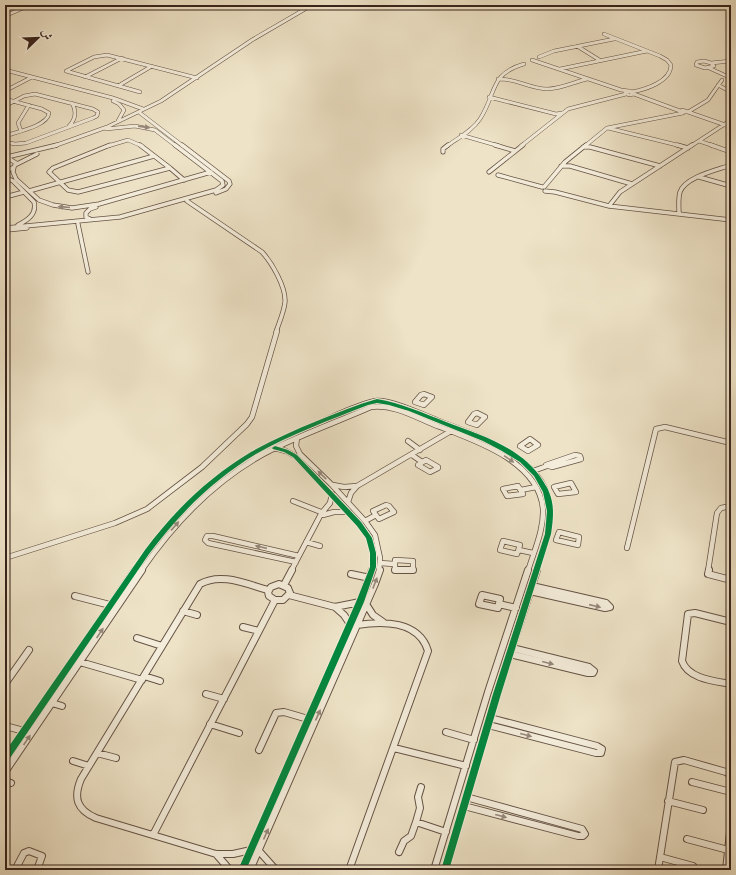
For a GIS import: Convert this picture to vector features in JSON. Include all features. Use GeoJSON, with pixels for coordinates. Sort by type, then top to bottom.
{"type":"FeatureCollection","features":[{"type":"Feature","properties":{"kind":"street"},"geometry":{"type":"LineString","coordinates":[[5,13],[22,5]]}},
{"type":"Feature","properties":{"kind":"street"},"geometry":{"type":"LineString","coordinates":[[5,16],[30,5]]}},
{"type":"Feature","properties":{"kind":"street"},"geometry":{"type":"LineString","coordinates":[[5,172],[32,156],[106,128],[161,101],[246,45],[312,5]]}},
{"type":"Feature","properties":{"kind":"street"},"geometry":{"type":"LineString","coordinates":[[6,157],[35,152],[118,121],[163,102],[206,75],[246,45],[316,5]]}},
{"type":"Feature","properties":{"kind":"street"},"geometry":{"type":"LineString","coordinates":[[489,172],[559,114],[572,107],[631,93],[658,84],[672,68],[671,64],[667,60],[604,34]]}},
{"type":"Feature","properties":{"kind":"street"},"geometry":{"type":"LineString","coordinates":[[538,57],[554,51],[611,38]]}},
{"type":"Feature","properties":{"kind":"street"},"geometry":{"type":"LineString","coordinates":[[577,46],[601,61]]}},
{"type":"Feature","properties":{"kind":"street"},"geometry":{"type":"LineString","coordinates":[[532,60],[558,69],[565,69],[647,51]]}},
{"type":"Feature","properties":{"kind":"street"},"geometry":{"type":"LineString","coordinates":[[140,92],[66,71],[100,55],[107,55],[197,78]]}},
{"type":"Feature","properties":{"kind":"street"},"geometry":{"type":"LineString","coordinates":[[86,77],[122,58]]}},
{"type":"Feature","properties":{"kind":"street"},"geometry":{"type":"LineString","coordinates":[[702,61],[731,76],[709,68],[699,67],[696,63],[702,61]]}},
{"type":"Feature","properties":{"kind":"street"},"geometry":{"type":"LineString","coordinates":[[709,68],[712,65],[731,62]]}},
{"type":"Feature","properties":{"kind":"street"},"geometry":{"type":"LineString","coordinates":[[443,152],[443,149],[479,120],[489,97],[502,75],[516,66],[524,64]]}},
{"type":"Feature","properties":{"kind":"street"},"geometry":{"type":"LineString","coordinates":[[118,86],[152,66]]}},
{"type":"Feature","properties":{"kind":"street"},"geometry":{"type":"LineString","coordinates":[[565,69],[582,79]]}},
{"type":"Feature","properties":{"kind":"street"},"geometry":{"type":"LineString","coordinates":[[5,72],[113,98],[142,111],[230,182],[230,186],[225,190],[129,218],[78,224],[5,229]]}},
{"type":"Feature","properties":{"kind":"street"},"geometry":{"type":"LineString","coordinates":[[502,75],[506,79]]}},
{"type":"Feature","properties":{"kind":"street"},"geometry":{"type":"LineString","coordinates":[[5,92],[31,78],[115,102],[124,110],[118,121]]}},
{"type":"Feature","properties":{"kind":"street"},"geometry":{"type":"LineString","coordinates":[[498,80],[506,79],[550,89],[559,88],[582,79],[589,79],[731,127]]}},
{"type":"Feature","properties":{"kind":"street"},"geometry":{"type":"LineString","coordinates":[[545,188],[561,166],[583,147],[588,146],[607,128],[684,112],[708,100],[722,80]]}},
{"type":"Feature","properties":{"kind":"street"},"geometry":{"type":"LineString","coordinates":[[718,85],[731,92]]}},
{"type":"Feature","properties":{"kind":"street"},"geometry":{"type":"LineString","coordinates":[[716,89],[724,89]]}},
{"type":"Feature","properties":{"kind":"street"},"geometry":{"type":"LineString","coordinates":[[5,106],[28,95],[35,94],[97,110],[98,114],[93,118],[26,143],[15,144],[5,142]]}},
{"type":"Feature","properties":{"kind":"street"},"geometry":{"type":"LineString","coordinates":[[489,97],[559,114]]}},
{"type":"Feature","properties":{"kind":"street"},"geometry":{"type":"LineString","coordinates":[[5,99],[46,111],[49,116],[45,122],[41,124],[5,136]]}},
{"type":"Feature","properties":{"kind":"street"},"geometry":{"type":"LineString","coordinates":[[68,127],[75,117],[75,108],[72,103]]}},
{"type":"Feature","properties":{"kind":"street"},"geometry":{"type":"LineString","coordinates":[[21,131],[18,123],[29,105]]}},
{"type":"Feature","properties":{"kind":"street"},"geometry":{"type":"LineString","coordinates":[[609,206],[618,194],[632,184],[731,120]]}},
{"type":"Feature","properties":{"kind":"street"},"geometry":{"type":"LineString","coordinates":[[13,226],[131,214],[218,189],[223,186],[224,183],[212,173],[155,130],[135,126],[106,128]]}},
{"type":"Feature","properties":{"kind":"street"},"geometry":{"type":"LineString","coordinates":[[615,126],[617,130]]}},
{"type":"Feature","properties":{"kind":"street"},"geometry":{"type":"LineString","coordinates":[[607,128],[686,149]]}},
{"type":"Feature","properties":{"kind":"street"},"geometry":{"type":"LineString","coordinates":[[461,136],[515,151]]}},
{"type":"Feature","properties":{"kind":"street"},"geometry":{"type":"LineString","coordinates":[[699,140],[731,152]]}},
{"type":"Feature","properties":{"kind":"street"},"geometry":{"type":"LineString","coordinates":[[170,168],[80,192],[70,190],[49,173],[51,169],[123,141],[133,141],[170,168],[184,180]]}},
{"type":"Feature","properties":{"kind":"street"},"geometry":{"type":"LineString","coordinates":[[588,146],[659,167]]}},
{"type":"Feature","properties":{"kind":"street"},"geometry":{"type":"LineString","coordinates":[[29,191],[154,156]]}},
{"type":"Feature","properties":{"kind":"street"},"geometry":{"type":"LineString","coordinates":[[6,157],[13,160],[15,166],[14,175],[39,200],[48,204],[77,208],[99,204],[212,173]]}},
{"type":"Feature","properties":{"kind":"street"},"geometry":{"type":"LineString","coordinates":[[566,162],[570,166]]}},
{"type":"Feature","properties":{"kind":"street"},"geometry":{"type":"LineString","coordinates":[[561,166],[570,166],[632,184]]}},
{"type":"Feature","properties":{"kind":"street"},"geometry":{"type":"LineString","coordinates":[[679,214],[679,193],[681,188],[688,182],[698,177],[731,166]]}},
{"type":"Feature","properties":{"kind":"street"},"geometry":{"type":"LineString","coordinates":[[92,219],[88,218],[85,214],[92,208],[212,173]]}},
{"type":"Feature","properties":{"kind":"street"},"geometry":{"type":"LineString","coordinates":[[498,175],[609,206],[731,220]]}},
{"type":"Feature","properties":{"kind":"street"},"geometry":{"type":"LineString","coordinates":[[5,176],[13,181],[34,202],[36,210],[27,220],[5,229]]}},
{"type":"Feature","properties":{"kind":"street"},"geometry":{"type":"LineString","coordinates":[[698,177],[731,186]]}},
{"type":"Feature","properties":{"kind":"street"},"geometry":{"type":"LineString","coordinates":[[5,197],[24,192]]}},
{"type":"Feature","properties":{"kind":"street"},"geometry":{"type":"LineString","coordinates":[[5,558],[114,523],[147,509],[202,467],[251,419],[267,360],[284,310],[284,290],[270,261],[262,252],[187,201]]}},
{"type":"Feature","properties":{"kind":"street"},"geometry":{"type":"LineString","coordinates":[[78,224],[88,272]]}},
{"type":"Feature","properties":{"kind":"street"},"geometry":{"type":"LineString","coordinates":[[5,759],[156,539],[181,510],[213,481],[248,457],[278,441],[369,403],[377,401],[389,402],[487,439],[514,454],[531,469],[545,490],[549,499],[551,511],[548,534],[497,694],[445,870]]}},
{"type":"Feature","properties":{"kind":"street"},"geometry":{"type":"LineString","coordinates":[[411,410],[419,404]]}},
{"type":"Feature","properties":{"kind":"street"},"geometry":{"type":"LineString","coordinates":[[5,772],[161,543],[189,511],[239,469],[275,448],[368,408],[378,406],[390,408],[451,431],[492,449],[511,460],[523,470],[536,487],[541,501],[543,519],[516,608],[488,692],[434,870]]}},
{"type":"Feature","properties":{"kind":"street"},"geometry":{"type":"LineString","coordinates":[[465,431],[472,423]]}},
{"type":"Feature","properties":{"kind":"street"},"geometry":{"type":"LineString","coordinates":[[627,548],[656,429],[665,427],[731,443]]}},
{"type":"Feature","properties":{"kind":"street"},"geometry":{"type":"LineString","coordinates":[[348,502],[351,493],[357,486],[451,431]]}},
{"type":"Feature","properties":{"kind":"street"},"geometry":{"type":"LineString","coordinates":[[242,870],[360,602],[370,578],[374,559],[371,543],[363,528],[297,455],[297,438]]}},
{"type":"Feature","properties":{"kind":"street"},"geometry":{"type":"LineString","coordinates":[[408,441],[420,450]]}},
{"type":"Feature","properties":{"kind":"street"},"geometry":{"type":"LineString","coordinates":[[250,870],[377,579],[380,563],[380,552],[377,541],[365,521],[348,502],[331,484],[297,455],[275,448]]}},
{"type":"Feature","properties":{"kind":"street"},"geometry":{"type":"LineString","coordinates":[[514,454],[523,449]]}},
{"type":"Feature","properties":{"kind":"street"},"geometry":{"type":"LineString","coordinates":[[412,455],[422,462]]}},
{"type":"Feature","properties":{"kind":"street"},"geometry":{"type":"LineString","coordinates":[[523,470],[547,466],[552,467],[579,460],[581,457],[575,455],[547,464],[547,466]]}},
{"type":"Feature","properties":{"kind":"street"},"geometry":{"type":"LineString","coordinates":[[331,484],[344,487],[357,486]]}},
{"type":"Feature","properties":{"kind":"street"},"geometry":{"type":"LineString","coordinates":[[522,490],[536,487]]}},
{"type":"Feature","properties":{"kind":"street"},"geometry":{"type":"LineString","coordinates":[[545,490],[555,489]]}},
{"type":"Feature","properties":{"kind":"street"},"geometry":{"type":"LineString","coordinates":[[284,585],[306,542],[330,503],[332,494]]}},
{"type":"Feature","properties":{"kind":"street"},"geometry":{"type":"LineString","coordinates":[[293,501],[323,515],[349,512]]}},
{"type":"Feature","properties":{"kind":"street"},"geometry":{"type":"LineString","coordinates":[[731,506],[721,508],[717,513],[708,574],[731,580]]}},
{"type":"Feature","properties":{"kind":"street"},"geometry":{"type":"LineString","coordinates":[[365,521],[376,516]]}},
{"type":"Feature","properties":{"kind":"street"},"geometry":{"type":"LineString","coordinates":[[548,534],[557,536]]}},
{"type":"Feature","properties":{"kind":"street"},"geometry":{"type":"LineString","coordinates":[[296,562],[208,543],[205,540],[207,536],[213,536],[299,556]]}},
{"type":"Feature","properties":{"kind":"street"},"geometry":{"type":"LineString","coordinates":[[306,542],[320,546]]}},
{"type":"Feature","properties":{"kind":"street"},"geometry":{"type":"LineString","coordinates":[[519,550],[533,553]]}},
{"type":"Feature","properties":{"kind":"street"},"geometry":{"type":"LineString","coordinates":[[380,563],[394,564]]}},
{"type":"Feature","properties":{"kind":"street"},"geometry":{"type":"LineString","coordinates":[[351,574],[370,578]]}},
{"type":"Feature","properties":{"kind":"street"},"geometry":{"type":"LineString","coordinates":[[251,850],[233,854],[216,854],[96,818],[82,811],[78,803],[76,793],[78,784],[200,584],[212,578],[220,578],[268,590],[276,585],[284,585],[289,589],[289,595]]}},
{"type":"Feature","properties":{"kind":"street"},"geometry":{"type":"LineString","coordinates":[[531,588],[605,608],[610,607],[608,603],[576,599]]}},
{"type":"Feature","properties":{"kind":"street"},"geometry":{"type":"LineString","coordinates":[[268,590],[269,596],[275,600],[283,600],[289,595]]}},
{"type":"Feature","properties":{"kind":"street"},"geometry":{"type":"LineString","coordinates":[[118,593],[126,595]]}},
{"type":"Feature","properties":{"kind":"street"},"geometry":{"type":"LineString","coordinates":[[289,595],[335,607],[360,602]]}},
{"type":"Feature","properties":{"kind":"street"},"geometry":{"type":"LineString","coordinates":[[76,596],[110,605]]}},
{"type":"Feature","properties":{"kind":"street"},"geometry":{"type":"LineString","coordinates":[[153,835],[275,600]]}},
{"type":"Feature","properties":{"kind":"street"},"geometry":{"type":"LineString","coordinates":[[349,870],[394,748],[427,654],[428,647],[423,638],[414,631],[385,622],[373,615],[366,604]]}},
{"type":"Feature","properties":{"kind":"street"},"geometry":{"type":"LineString","coordinates":[[499,604],[516,608]]}},
{"type":"Feature","properties":{"kind":"street"},"geometry":{"type":"LineString","coordinates":[[335,607],[344,615],[350,624]]}},
{"type":"Feature","properties":{"kind":"street"},"geometry":{"type":"LineString","coordinates":[[183,612],[197,615]]}},
{"type":"Feature","properties":{"kind":"street"},"geometry":{"type":"LineString","coordinates":[[731,622],[695,613],[688,614],[682,661],[683,667],[688,672],[731,684]]}},
{"type":"Feature","properties":{"kind":"street"},"geometry":{"type":"LineString","coordinates":[[357,625],[385,622]]}},
{"type":"Feature","properties":{"kind":"street"},"geometry":{"type":"LineString","coordinates":[[243,627],[259,631]]}},
{"type":"Feature","properties":{"kind":"street"},"geometry":{"type":"LineString","coordinates":[[137,638],[162,646]]}},
{"type":"Feature","properties":{"kind":"street"},"geometry":{"type":"LineString","coordinates":[[343,640],[350,641]]}},
{"type":"Feature","properties":{"kind":"street"},"geometry":{"type":"LineString","coordinates":[[5,684],[29,650]]}},
{"type":"Feature","properties":{"kind":"street"},"geometry":{"type":"LineString","coordinates":[[511,651],[561,663],[592,668],[594,671],[593,673],[588,673],[561,663]]}},
{"type":"Feature","properties":{"kind":"street"},"geometry":{"type":"LineString","coordinates":[[80,662],[160,681]]}},
{"type":"Feature","properties":{"kind":"street"},"geometry":{"type":"LineString","coordinates":[[488,692],[497,694]]}},
{"type":"Feature","properties":{"kind":"street"},"geometry":{"type":"LineString","coordinates":[[206,694],[224,699]]}},
{"type":"Feature","properties":{"kind":"street"},"geometry":{"type":"LineString","coordinates":[[52,703],[62,706]]}},
{"type":"Feature","properties":{"kind":"street"},"geometry":{"type":"LineString","coordinates":[[259,750],[276,713],[284,712],[308,719]]}},
{"type":"Feature","properties":{"kind":"street"},"geometry":{"type":"LineString","coordinates":[[488,725],[596,753],[601,753],[602,751],[600,747],[490,718]]}},
{"type":"Feature","properties":{"kind":"street"},"geometry":{"type":"LineString","coordinates":[[210,724],[239,733]]}},
{"type":"Feature","properties":{"kind":"street"},"geometry":{"type":"LineString","coordinates":[[9,726],[24,731]]}},
{"type":"Feature","properties":{"kind":"street"},"geometry":{"type":"LineString","coordinates":[[446,732],[474,740]]}},
{"type":"Feature","properties":{"kind":"street"},"geometry":{"type":"LineString","coordinates":[[568,746],[569,739]]}},
{"type":"Feature","properties":{"kind":"street"},"geometry":{"type":"LineString","coordinates":[[394,748],[466,766]]}},
{"type":"Feature","properties":{"kind":"street"},"geometry":{"type":"LineString","coordinates":[[97,753],[116,758]]}},
{"type":"Feature","properties":{"kind":"street"},"geometry":{"type":"LineString","coordinates":[[658,870],[674,764],[676,761],[684,760],[726,772],[731,775]]}},
{"type":"Feature","properties":{"kind":"street"},"geometry":{"type":"LineString","coordinates":[[73,761],[89,766]]}},
{"type":"Feature","properties":{"kind":"street"},"geometry":{"type":"LineString","coordinates":[[692,782],[731,792]]}},
{"type":"Feature","properties":{"kind":"street"},"geometry":{"type":"LineString","coordinates":[[399,852],[404,842],[411,836],[416,822],[420,808],[418,797],[421,786]]}},
{"type":"Feature","properties":{"kind":"street"},"geometry":{"type":"LineString","coordinates":[[464,806],[551,830],[578,836],[583,836],[585,834],[582,830],[466,797]]}},
{"type":"Feature","properties":{"kind":"street"},"geometry":{"type":"LineString","coordinates":[[668,801],[703,810]]}},
{"type":"Feature","properties":{"kind":"street"},"geometry":{"type":"LineString","coordinates":[[416,822],[446,832]]}},
{"type":"Feature","properties":{"kind":"street"},"geometry":{"type":"LineString","coordinates":[[551,830],[553,822]]}},
{"type":"Feature","properties":{"kind":"street"},"geometry":{"type":"LineString","coordinates":[[726,870],[729,855],[731,823]]}},
{"type":"Feature","properties":{"kind":"street"},"geometry":{"type":"LineString","coordinates":[[687,839],[729,855]]}},
{"type":"Feature","properties":{"kind":"street"},"geometry":{"type":"LineString","coordinates":[[15,870],[24,853],[29,851],[42,856],[36,870]]}},
{"type":"Feature","properties":{"kind":"street"},"geometry":{"type":"LineString","coordinates":[[259,851],[276,870]]}},
{"type":"Feature","properties":{"kind":"street"},"geometry":{"type":"LineString","coordinates":[[216,854],[230,870]]}},
{"type":"Feature","properties":{"kind":"street"},"geometry":{"type":"LineString","coordinates":[[660,857],[693,866]]}},
{"type":"Feature","properties":{"kind":"cycle path"},"geometry":{"type":"LineString","coordinates":[[5,759],[147,552],[170,523],[195,497],[223,473],[254,453],[280,439],[366,404],[377,401],[389,403],[465,431],[504,449],[522,461],[536,475],[546,492],[551,511],[548,534],[497,694],[445,870]]}},
{"type":"Feature","properties":{"kind":"cycle path"},"geometry":{"type":"LineString","coordinates":[[242,870],[360,602],[373,567],[373,553],[369,538],[359,524],[295,456],[286,451],[275,448]]}}]}
